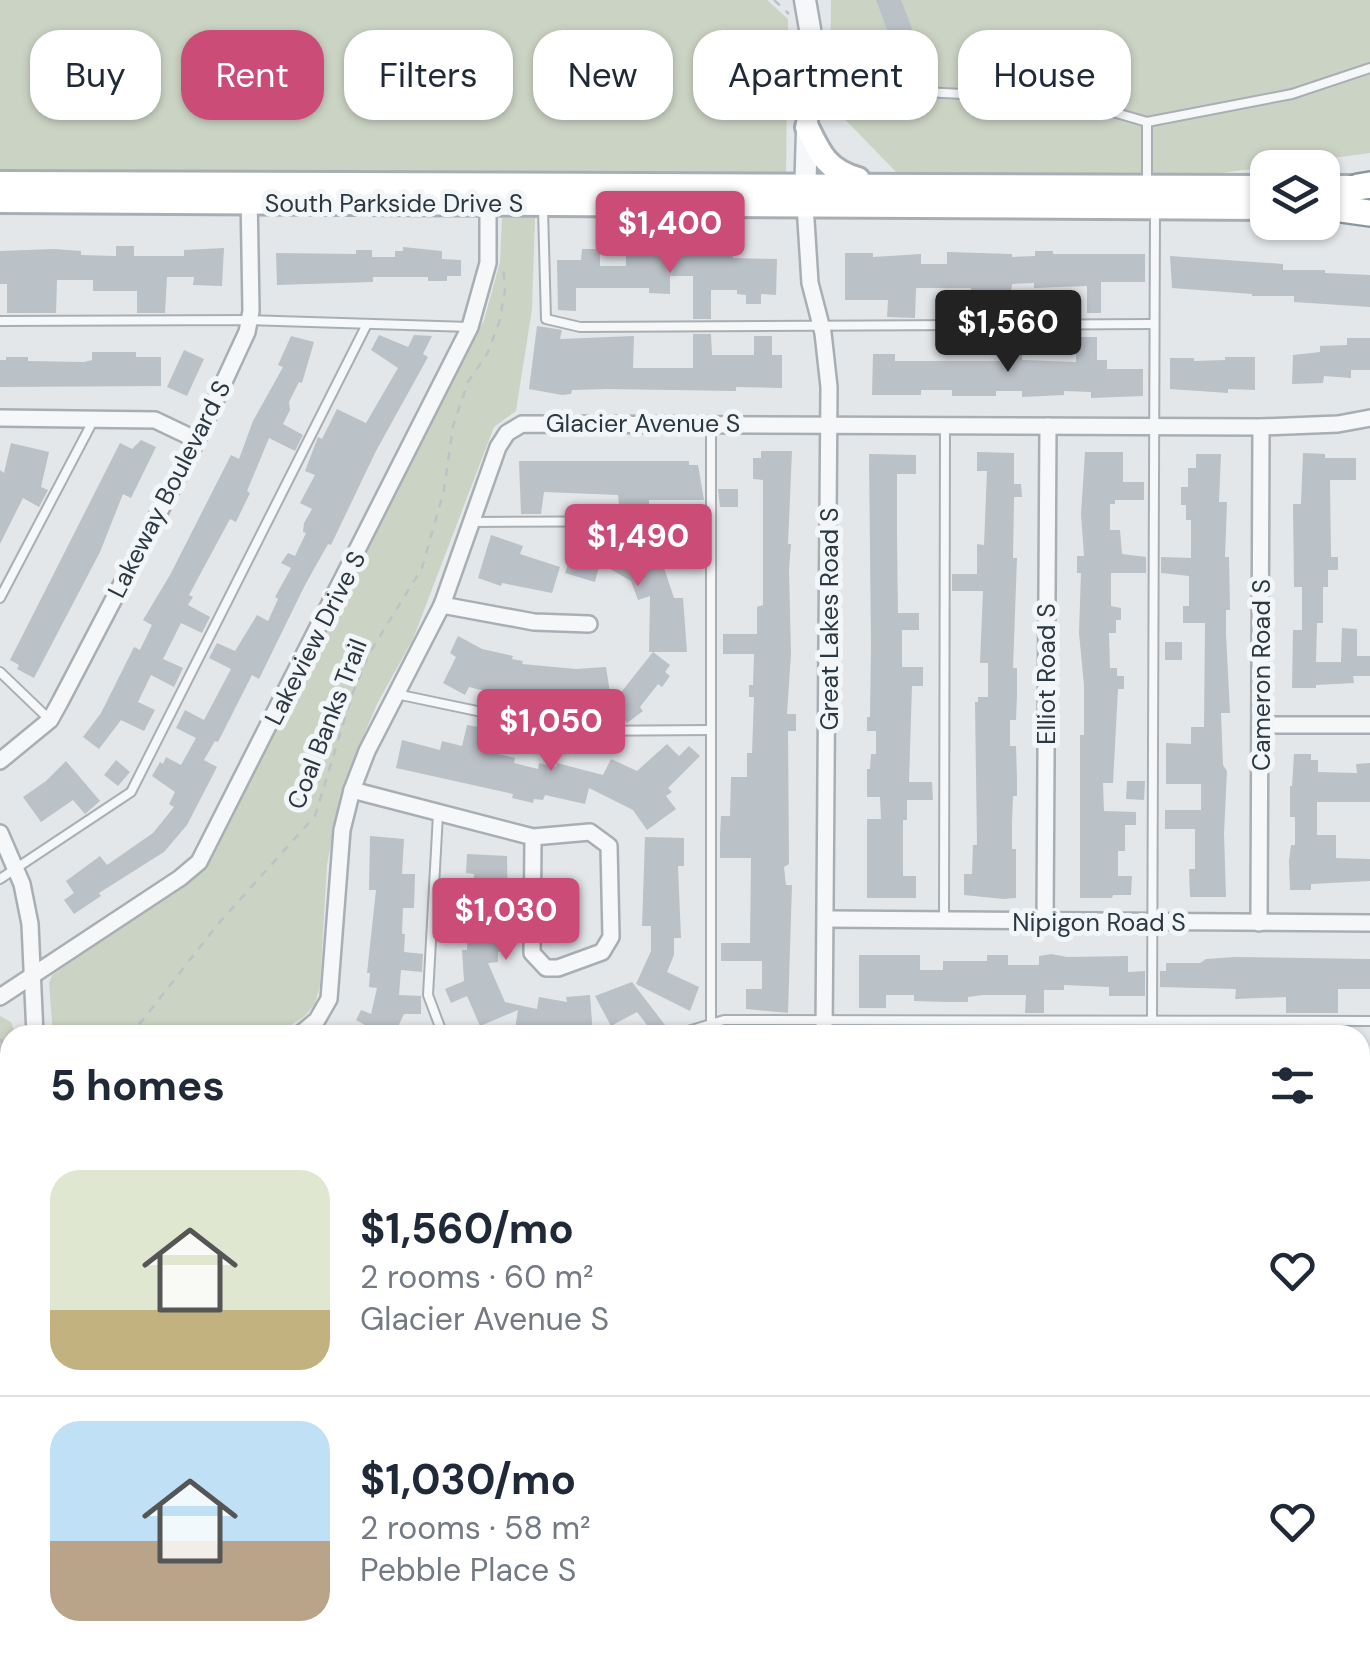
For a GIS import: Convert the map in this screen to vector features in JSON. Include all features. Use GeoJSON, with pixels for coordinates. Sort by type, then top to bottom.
{"type":"FeatureCollection","features":[{"type":"Feature","properties":{"kind":"highway"},"geometry":{"type":"LineString","coordinates":[[1340,199],[1368,196]]}},
{"type":"Feature","properties":{"kind":"main road"},"geometry":{"type":"LineString","coordinates":[[807,127],[824,162],[832,169],[880,185]]}},
{"type":"Feature","properties":{"kind":"main road","name":"South Parkside Drive S"},"geometry":{"type":"LineString","coordinates":[[0,182],[249,193],[1151,197],[1250,189]]}},
{"type":"Feature","properties":{"kind":"main road","name":"South Parkside Drive S"},"geometry":{"type":"LineString","coordinates":[[488,194],[542,204],[805,194],[880,185],[1151,197],[1250,206]]}},
{"type":"Feature","properties":{"kind":"main road","name":"South Parkside Drive S"},"geometry":{"type":"LineString","coordinates":[[0,202],[249,193]]}},
{"type":"Feature","properties":{"kind":"street"},"geometry":{"type":"LineString","coordinates":[[804,0],[810,28],[805,194]]}},
{"type":"Feature","properties":{"kind":"street","name":"Lakeway Boulevard S"},"geometry":{"type":"LineString","coordinates":[[0,761],[50,720],[197,440],[246,332],[249,193]]}},
{"type":"Feature","properties":{"kind":"street","name":"Lakeview Drive S"},"geometry":{"type":"LineString","coordinates":[[0,997],[199,862],[470,327],[488,263],[488,194]]}},
{"type":"Feature","properties":{"kind":"street","name":"Great Lakes Road S"},"geometry":{"type":"LineString","coordinates":[[805,194],[808,267],[828,361],[828,919],[824,1025]]}},
{"type":"Feature","properties":{"kind":"street"},"geometry":{"type":"LineString","coordinates":[[0,418],[155,420],[197,440]]}},
{"type":"Feature","properties":{"kind":"street","name":"Glacier Avenue S"},"geometry":{"type":"LineString","coordinates":[[311,1025],[328,1000],[342,830],[352,790],[367,751],[442,605],[498,447],[507,433],[522,424],[1261,427],[1338,424],[1370,418]]}},
{"type":"Feature","properties":{"kind":"street","name":"Elliot Road S"},"geometry":{"type":"LineString","coordinates":[[1044,923],[1048,426]]}},
{"type":"Feature","properties":{"kind":"street","name":"Cameron Road S"},"geometry":{"type":"LineString","coordinates":[[1259,923],[1261,427]]}},
{"type":"Feature","properties":{"kind":"street"},"geometry":{"type":"LineString","coordinates":[[442,605],[534,622],[589,624]]}},
{"type":"Feature","properties":{"kind":"street"},"geometry":{"type":"LineString","coordinates":[[1262,725],[1370,725]]}},
{"type":"Feature","properties":{"kind":"street"},"geometry":{"type":"LineString","coordinates":[[352,790],[533,838],[590,832],[610,846],[611,937],[602,952],[558,968],[546,968],[532,953],[533,838]]}},
{"type":"Feature","properties":{"kind":"street"},"geometry":{"type":"LineString","coordinates":[[0,832],[16,868],[30,924],[36,1025]]}},
{"type":"Feature","properties":{"kind":"street","name":"Nipigon Road S"},"geometry":{"type":"LineString","coordinates":[[828,919],[1370,923]]}},
{"type":"Feature","properties":{"kind":"lane"},"geometry":{"type":"LineString","coordinates":[[938,92],[1020,96],[1147,122],[1292,94],[1370,68]]}},
{"type":"Feature","properties":{"kind":"lane"},"geometry":{"type":"LineString","coordinates":[[1147,122],[1156,426],[1152,1020]]}},
{"type":"Feature","properties":{"kind":"lane"},"geometry":{"type":"LineString","coordinates":[[542,204],[546,319],[580,327],[1154,324]]}},
{"type":"Feature","properties":{"kind":"lane"},"geometry":{"type":"LineString","coordinates":[[0,320],[249,320],[470,327]]}},
{"type":"Feature","properties":{"kind":"lane"},"geometry":{"type":"LineString","coordinates":[[0,879],[131,792],[367,324]]}},
{"type":"Feature","properties":{"kind":"lane"},"geometry":{"type":"LineString","coordinates":[[0,598],[94,419]]}},
{"type":"Feature","properties":{"kind":"lane"},"geometry":{"type":"LineString","coordinates":[[711,423],[711,1024]]}},
{"type":"Feature","properties":{"kind":"lane"},"geometry":{"type":"LineString","coordinates":[[944,921],[945,424]]}},
{"type":"Feature","properties":{"kind":"lane"},"geometry":{"type":"LineString","coordinates":[[471,522],[711,521]]}},
{"type":"Feature","properties":{"kind":"lane"},"geometry":{"type":"LineString","coordinates":[[0,672],[50,720]]}},
{"type":"Feature","properties":{"kind":"lane"},"geometry":{"type":"LineString","coordinates":[[396,694],[574,731],[711,730]]}},
{"type":"Feature","properties":{"kind":"lane"},"geometry":{"type":"LineString","coordinates":[[438,814],[428,995],[439,1025]]}},
{"type":"Feature","properties":{"kind":"lane"},"geometry":{"type":"LineString","coordinates":[[708,1025],[724,1020],[795,1025]]}},
{"type":"Feature","properties":{"kind":"lane"},"geometry":{"type":"LineString","coordinates":[[918,1025],[1152,1020],[1370,1022]]}},
{"type":"Feature","properties":{"kind":"path"},"geometry":{"type":"LineString","coordinates":[[774,0],[794,21]]}},
{"type":"Feature","properties":{"kind":"path","name":"Coal Banks Trail"},"geometry":{"type":"LineString","coordinates":[[137,1025],[218,924],[315,816],[352,695],[369,654],[422,568],[444,490],[454,426],[468,382],[487,354],[499,322],[504,290],[503,257]]}},
{"type":"Feature","properties":{"kind":"green space"},"geometry":{"type":"Polygon","coordinates":[[[0,0],[767,0],[788,19],[788,30],[693,30],[693,120],[787,120],[786,176],[0,171],[0,0]]]}},
{"type":"Feature","properties":{"kind":"green space"},"geometry":{"type":"Polygon","coordinates":[[[831,0],[1370,0],[1370,153],[1340,157],[1340,150],[1250,150],[1250,169],[1214,174],[897,173],[846,120],[938,120],[938,30],[831,30],[831,0]]]}},
{"type":"Feature","properties":{"kind":"green space"},"geometry":{"type":"Polygon","coordinates":[[[502,218],[535,218],[532,309],[516,411],[494,427],[413,639],[377,704],[349,771],[327,865],[320,985],[315,1004],[292,1025],[52,1025],[49,983],[52,975],[196,871],[222,834],[484,320],[500,262],[502,218]]]}},
{"type":"Feature","properties":{"kind":"green space"},"geometry":{"type":"Polygon","coordinates":[[[0,1016],[12,1025],[0,1025],[0,1016]]]}},
{"type":"Feature","properties":{"kind":"building"},"geometry":{"type":"Polygon","coordinates":[[[876,0],[901,0],[913,30],[887,30],[876,0]]]}},
{"type":"Feature","properties":{"kind":"building"},"geometry":{"type":"Polygon","coordinates":[[[116,246],[134,246],[134,256],[184,256],[184,250],[224,248],[222,286],[193,285],[194,277],[167,277],[165,313],[137,313],[137,291],[93,291],[93,280],[57,280],[56,313],[7,313],[7,284],[0,284],[0,251],[54,249],[116,256],[116,246]]]}},
{"type":"Feature","properties":{"kind":"building"},"geometry":{"type":"Polygon","coordinates":[[[403,247],[442,251],[442,259],[461,260],[461,276],[447,276],[447,281],[373,277],[373,282],[277,285],[276,253],[356,254],[356,250],[372,250],[372,257],[395,257],[395,251],[403,251],[403,247]]]}},
{"type":"Feature","properties":{"kind":"building"},"geometry":{"type":"Polygon","coordinates":[[[582,249],[600,249],[600,266],[626,266],[626,251],[733,250],[733,258],[777,259],[776,295],[761,294],[761,304],[746,304],[746,295],[737,294],[737,290],[711,290],[711,319],[693,319],[693,276],[670,276],[670,294],[649,293],[649,288],[576,288],[576,311],[558,310],[557,260],[581,260],[582,249]]]}},
{"type":"Feature","properties":{"kind":"building"},"geometry":{"type":"Polygon","coordinates":[[[1035,251],[1145,254],[1145,282],[1101,282],[1101,313],[1087,313],[1087,286],[1034,288],[1034,283],[1012,284],[1010,298],[993,298],[993,291],[971,288],[916,288],[915,318],[887,317],[888,300],[845,300],[845,253],[873,253],[873,257],[921,254],[921,264],[947,264],[947,252],[1012,257],[1035,256],[1035,251]]]}},
{"type":"Feature","properties":{"kind":"building"},"geometry":{"type":"Polygon","coordinates":[[[1170,256],[1283,264],[1283,270],[1370,275],[1370,307],[1294,302],[1294,296],[1172,288],[1170,256]]]}},
{"type":"Feature","properties":{"kind":"building"},"geometry":{"type":"Polygon","coordinates":[[[537,326],[562,330],[560,339],[634,336],[633,368],[693,368],[693,334],[711,334],[712,355],[754,355],[754,336],[772,336],[772,355],[782,355],[782,388],[572,390],[571,394],[562,395],[529,389],[537,326]]]}},
{"type":"Feature","properties":{"kind":"building"},"geometry":{"type":"Polygon","coordinates":[[[379,335],[408,347],[414,335],[432,336],[423,354],[428,357],[259,679],[252,675],[218,742],[204,760],[217,767],[187,825],[164,852],[99,893],[101,896],[74,914],[64,900],[74,893],[66,881],[100,856],[107,865],[153,833],[174,807],[169,804],[175,792],[152,776],[166,757],[181,765],[196,738],[176,728],[185,710],[204,720],[231,669],[209,658],[217,643],[235,651],[257,615],[268,621],[278,599],[275,597],[291,568],[281,563],[288,553],[295,556],[306,533],[304,523],[312,509],[300,503],[315,475],[305,471],[318,437],[322,439],[337,409],[366,423],[398,368],[371,350],[379,335]]]}},
{"type":"Feature","properties":{"kind":"building"},"geometry":{"type":"Polygon","coordinates":[[[291,336],[314,342],[302,383],[299,382],[289,402],[290,410],[283,424],[303,435],[295,451],[269,438],[236,522],[230,519],[189,595],[193,597],[188,605],[210,617],[202,633],[181,623],[163,659],[183,668],[174,687],[151,675],[138,702],[155,710],[144,731],[121,720],[99,749],[83,737],[101,713],[134,647],[140,650],[152,625],[143,620],[231,455],[239,459],[253,421],[283,367],[278,365],[291,336]]]}},
{"type":"Feature","properties":{"kind":"building"},"geometry":{"type":"Polygon","coordinates":[[[1007,337],[1022,337],[1022,360],[1076,362],[1076,337],[1097,337],[1097,360],[1107,360],[1107,369],[1143,369],[1143,396],[1091,398],[1091,392],[1064,391],[1064,395],[1022,397],[1022,391],[996,391],[996,396],[952,396],[952,390],[921,390],[921,395],[872,395],[873,354],[895,354],[895,361],[1008,361],[1007,337]]]}},
{"type":"Feature","properties":{"kind":"building"},"geometry":{"type":"Polygon","coordinates":[[[1347,338],[1370,338],[1370,370],[1351,370],[1351,378],[1324,376],[1323,383],[1292,384],[1293,355],[1320,352],[1320,346],[1347,345],[1347,338]]]}},
{"type":"Feature","properties":{"kind":"building"},"geometry":{"type":"Polygon","coordinates":[[[184,350],[204,359],[187,396],[167,387],[184,350]]]}},
{"type":"Feature","properties":{"kind":"building"},"geometry":{"type":"Polygon","coordinates":[[[92,352],[136,352],[136,357],[161,357],[161,386],[0,387],[0,360],[6,357],[84,362],[92,360],[92,352]]]}},
{"type":"Feature","properties":{"kind":"building"},"geometry":{"type":"Polygon","coordinates":[[[1255,357],[1255,390],[1228,389],[1228,393],[1170,389],[1170,358],[1194,361],[1255,357]]]}},
{"type":"Feature","properties":{"kind":"building"},"geometry":{"type":"Polygon","coordinates":[[[141,440],[156,447],[131,498],[123,494],[100,552],[34,678],[10,660],[120,443],[132,449],[141,440]]]}},
{"type":"Feature","properties":{"kind":"building"},"geometry":{"type":"Polygon","coordinates":[[[11,443],[49,452],[41,487],[48,490],[39,507],[23,498],[0,544],[0,470],[4,473],[11,443]]]}},
{"type":"Feature","properties":{"kind":"building"},"geometry":{"type":"Polygon","coordinates":[[[761,451],[792,451],[787,714],[796,714],[796,731],[788,731],[789,864],[784,867],[786,885],[792,885],[788,1013],[746,1009],[746,989],[762,989],[762,961],[721,961],[721,943],[750,943],[751,858],[720,858],[720,835],[721,816],[730,816],[731,777],[747,777],[747,753],[752,753],[754,697],[749,697],[749,685],[753,685],[754,654],[723,654],[723,634],[757,634],[757,607],[763,605],[763,480],[753,479],[753,458],[761,458],[761,451]]]}},
{"type":"Feature","properties":{"kind":"building"},"geometry":{"type":"Polygon","coordinates":[[[977,452],[1014,453],[1014,484],[1021,484],[1022,497],[1014,497],[1013,558],[1017,558],[1013,668],[1017,668],[1017,695],[1016,720],[1010,720],[1010,746],[1016,746],[1012,849],[1016,849],[1016,898],[1003,899],[964,895],[964,874],[972,874],[973,845],[977,845],[975,702],[978,697],[988,697],[988,663],[980,663],[983,591],[952,591],[952,574],[977,574],[977,544],[984,545],[987,471],[977,471],[977,452]]]}},
{"type":"Feature","properties":{"kind":"building"},"geometry":{"type":"Polygon","coordinates":[[[1085,452],[1123,452],[1123,482],[1144,482],[1144,500],[1115,500],[1115,504],[1110,504],[1110,530],[1120,530],[1122,554],[1146,557],[1146,573],[1111,573],[1111,606],[1121,608],[1121,620],[1116,620],[1116,633],[1109,633],[1110,668],[1117,668],[1117,676],[1124,676],[1124,689],[1118,689],[1113,783],[1103,783],[1104,811],[1136,812],[1136,825],[1125,825],[1125,851],[1118,851],[1118,876],[1132,876],[1131,895],[1112,898],[1080,898],[1080,735],[1084,735],[1084,685],[1079,633],[1081,573],[1077,573],[1077,556],[1084,556],[1081,514],[1085,452]]]}},
{"type":"Feature","properties":{"kind":"building"},"geometry":{"type":"Polygon","coordinates":[[[1303,453],[1356,458],[1356,480],[1330,480],[1331,557],[1338,557],[1338,570],[1328,570],[1328,587],[1323,587],[1323,623],[1317,623],[1316,662],[1341,662],[1342,628],[1357,629],[1357,656],[1370,656],[1370,676],[1353,676],[1354,683],[1292,688],[1293,630],[1302,630],[1302,587],[1294,587],[1293,504],[1301,504],[1303,453]]]}},
{"type":"Feature","properties":{"kind":"building"},"geometry":{"type":"Polygon","coordinates":[[[869,454],[916,455],[916,474],[897,474],[897,540],[898,613],[919,613],[919,630],[902,630],[902,667],[923,667],[923,686],[912,686],[909,782],[932,782],[933,800],[907,800],[907,820],[903,820],[903,876],[916,876],[916,898],[867,898],[867,819],[881,819],[880,797],[867,797],[867,769],[871,754],[876,754],[876,731],[867,731],[871,645],[869,454]]]}},
{"type":"Feature","properties":{"kind":"building"},"geometry":{"type":"Polygon","coordinates":[[[1196,454],[1221,454],[1219,502],[1227,502],[1230,713],[1221,713],[1223,765],[1227,771],[1226,897],[1190,897],[1189,869],[1195,869],[1195,829],[1165,829],[1165,810],[1201,810],[1201,784],[1166,784],[1166,743],[1191,744],[1191,727],[1204,727],[1205,623],[1183,623],[1183,606],[1189,606],[1189,576],[1161,573],[1161,557],[1191,558],[1191,520],[1186,520],[1186,505],[1181,505],[1181,487],[1188,487],[1188,468],[1196,468],[1196,454]]]}},
{"type":"Feature","properties":{"kind":"building"},"geometry":{"type":"Polygon","coordinates":[[[519,461],[689,461],[689,465],[698,465],[704,500],[649,500],[649,514],[632,514],[632,504],[619,505],[618,495],[544,492],[541,514],[521,514],[519,461]]]}},
{"type":"Feature","properties":{"kind":"building"},"geometry":{"type":"Polygon","coordinates":[[[718,489],[738,489],[738,507],[720,507],[718,489]]]}},
{"type":"Feature","properties":{"kind":"building"},"geometry":{"type":"Polygon","coordinates":[[[491,535],[523,546],[520,554],[560,567],[552,593],[502,583],[501,586],[478,578],[491,535]]]}},
{"type":"Feature","properties":{"kind":"building"},"geometry":{"type":"Polygon","coordinates":[[[576,539],[619,552],[621,546],[635,554],[638,548],[662,562],[674,598],[683,598],[687,652],[649,652],[650,596],[638,600],[631,581],[600,563],[595,582],[565,573],[576,539]]]}},
{"type":"Feature","properties":{"kind":"building"},"geometry":{"type":"Polygon","coordinates":[[[458,636],[482,649],[513,656],[522,664],[576,669],[606,667],[611,699],[566,707],[564,721],[546,718],[549,696],[494,690],[493,693],[469,687],[465,695],[443,683],[456,657],[450,653],[458,636]]]}},
{"type":"Feature","properties":{"kind":"building"},"geometry":{"type":"Polygon","coordinates":[[[1165,642],[1182,642],[1182,660],[1165,660],[1165,642]]]}},
{"type":"Feature","properties":{"kind":"building"},"geometry":{"type":"Polygon","coordinates":[[[653,652],[670,665],[665,672],[670,676],[662,687],[658,684],[640,707],[643,711],[627,723],[611,705],[653,652]]]}},
{"type":"Feature","properties":{"kind":"building"},"geometry":{"type":"Polygon","coordinates":[[[467,725],[502,731],[498,754],[538,769],[539,763],[556,767],[557,763],[603,775],[611,759],[637,771],[667,744],[679,756],[689,746],[700,756],[668,788],[672,792],[666,796],[676,809],[647,830],[633,810],[589,788],[585,804],[545,795],[543,800],[534,799],[533,803],[512,798],[513,794],[396,768],[402,740],[440,750],[442,741],[462,746],[467,725]]]}},
{"type":"Feature","properties":{"kind":"building"},"geometry":{"type":"Polygon","coordinates":[[[1294,754],[1311,754],[1311,760],[1318,760],[1318,772],[1357,773],[1356,764],[1370,763],[1370,802],[1317,802],[1317,835],[1336,835],[1336,858],[1370,859],[1370,881],[1311,884],[1311,890],[1290,890],[1289,861],[1291,845],[1295,845],[1295,817],[1290,817],[1294,754]]]}},
{"type":"Feature","properties":{"kind":"building"},"geometry":{"type":"Polygon","coordinates":[[[116,760],[130,772],[118,786],[104,775],[116,760]]]}},
{"type":"Feature","properties":{"kind":"building"},"geometry":{"type":"Polygon","coordinates":[[[66,761],[100,801],[85,814],[73,800],[41,822],[23,797],[66,761]]]}},
{"type":"Feature","properties":{"kind":"building"},"geometry":{"type":"Polygon","coordinates":[[[1127,781],[1145,781],[1144,800],[1126,799],[1127,781]]]}},
{"type":"Feature","properties":{"kind":"building"},"geometry":{"type":"Polygon","coordinates":[[[370,836],[404,839],[402,874],[415,874],[414,908],[403,908],[404,952],[423,954],[422,972],[401,970],[399,995],[421,996],[421,1014],[404,1014],[399,1025],[365,1025],[356,1020],[361,1010],[371,1014],[377,988],[369,987],[367,973],[376,890],[369,890],[370,836]]]}},
{"type":"Feature","properties":{"kind":"building"},"geometry":{"type":"Polygon","coordinates":[[[645,837],[684,838],[684,866],[678,866],[681,938],[674,938],[674,955],[667,972],[699,987],[690,1011],[636,984],[651,951],[651,926],[642,926],[645,837]]]}},
{"type":"Feature","properties":{"kind":"building"},"geometry":{"type":"Polygon","coordinates":[[[467,854],[507,856],[508,907],[496,906],[494,930],[500,929],[501,951],[498,962],[488,963],[505,1002],[537,1009],[539,997],[567,1002],[566,997],[590,995],[592,1025],[516,1025],[518,1010],[480,1025],[467,996],[451,1003],[445,989],[464,981],[462,950],[467,950],[474,874],[466,873],[467,854]]]}},
{"type":"Feature","properties":{"kind":"building"},"geometry":{"type":"Polygon","coordinates":[[[859,955],[920,955],[920,970],[943,970],[943,961],[987,961],[987,955],[1008,955],[1008,965],[1039,965],[1039,956],[1128,956],[1128,972],[1145,971],[1145,996],[1109,996],[1109,987],[1064,985],[1064,990],[1044,990],[1044,1013],[1025,1013],[1026,995],[983,995],[968,997],[968,1002],[946,1002],[914,1001],[914,995],[886,995],[886,1008],[859,1008],[859,955]]]}},
{"type":"Feature","properties":{"kind":"building"},"geometry":{"type":"Polygon","coordinates":[[[1236,957],[1370,959],[1370,989],[1338,989],[1338,1013],[1286,1013],[1286,997],[1235,999],[1236,989],[1160,987],[1160,971],[1166,971],[1166,963],[1236,957]]]}},
{"type":"Feature","properties":{"kind":"building"},"geometry":{"type":"Polygon","coordinates":[[[632,982],[665,1025],[647,1025],[637,1012],[610,1025],[595,996],[632,982]]]}}]}
